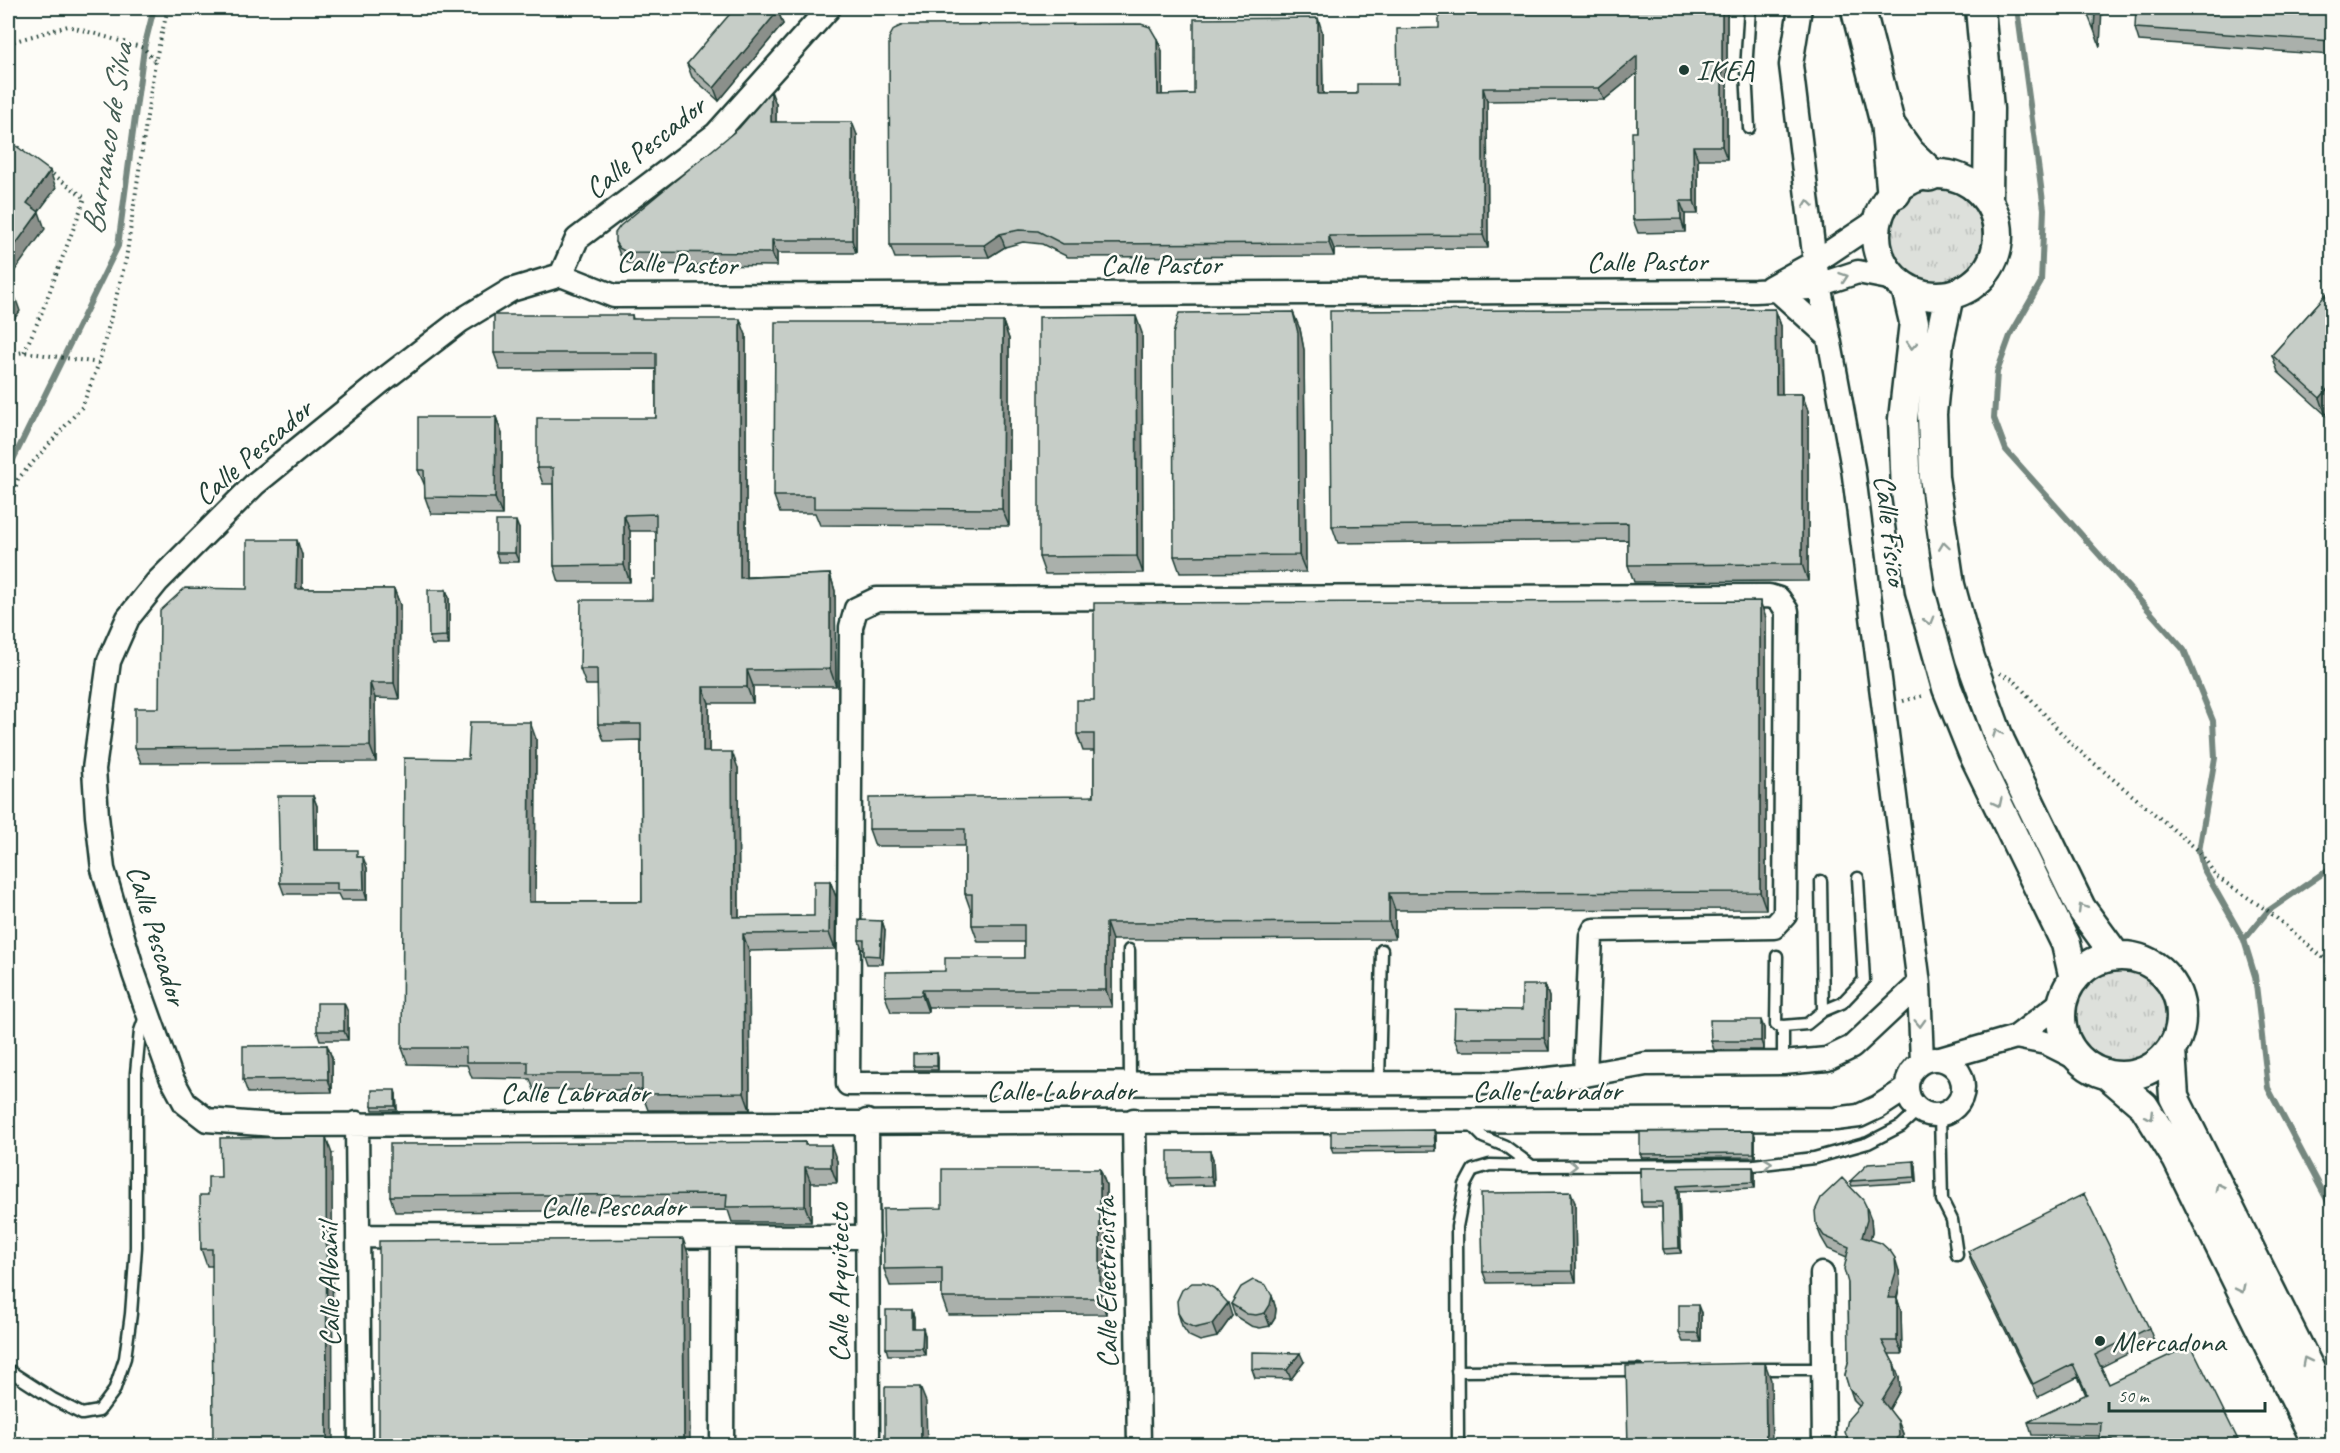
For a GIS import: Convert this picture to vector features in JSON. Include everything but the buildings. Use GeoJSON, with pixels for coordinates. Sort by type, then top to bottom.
{"type":"FeatureCollection","features":[{"type":"Feature","properties":{"kind":"highway"},"geometry":{"type":"LineString","coordinates":[[1858,8],[1887,126],[1894,192]]}},
{"type":"Feature","properties":{"kind":"highway"},"geometry":{"type":"LineString","coordinates":[[1887,126],[1908,154],[1939,174]]}},
{"type":"Feature","properties":{"kind":"street","name":"Calle Pescador"},"geometry":{"type":"LineString","coordinates":[[207,1120],[185,1103],[171,1077],[134,974],[103,868],[94,769],[109,661],[128,618],[157,582],[255,484],[382,381],[460,321],[511,290],[561,275],[577,239],[716,134],[829,8]]}},
{"type":"Feature","properties":{"kind":"street","name":"Calle Físico"},"geometry":{"type":"LineString","coordinates":[[1800,8],[1791,65],[1815,262],[1853,468],[1919,984],[1931,1061]]}},
{"type":"Feature","properties":{"kind":"street"},"geometry":{"type":"LineString","coordinates":[[1980,8],[1989,109],[1988,200]]}},
{"type":"Feature","properties":{"kind":"street"},"geometry":{"type":"LineString","coordinates":[[1939,174],[1964,180],[1977,188],[1988,200],[1996,218],[1998,238],[1994,258],[1984,275],[1968,288],[1949,296],[1934,297],[1919,294],[1900,283],[1884,267],[1878,253],[1876,236],[1878,220],[1884,205],[1894,192],[1910,180],[1939,174],[1963,162],[1977,145],[1989,109]]}},
{"type":"Feature","properties":{"kind":"street","name":"Calle Pastor"},"geometry":{"type":"LineString","coordinates":[[1771,289],[1878,220]]}},
{"type":"Feature","properties":{"kind":"street","name":"Calle Pastor"},"geometry":{"type":"LineString","coordinates":[[561,275],[614,296],[1719,291],[1809,288],[1858,272],[1900,283]]}},
{"type":"Feature","properties":{"kind":"street"},"geometry":{"type":"LineString","coordinates":[[1900,283],[1914,322],[1903,419],[1906,492],[1920,591],[1947,688],[1973,753],[2066,944],[2068,990],[2061,1027],[2067,1044],[2078,1059]]}},
{"type":"Feature","properties":{"kind":"street"},"geometry":{"type":"LineString","coordinates":[[1771,289],[1828,336]]}},
{"type":"Feature","properties":{"kind":"street"},"geometry":{"type":"LineString","coordinates":[[1949,296],[1939,342],[1932,414],[1934,477],[1950,585],[1970,658],[2000,741],[2081,908],[2116,956]]}},
{"type":"Feature","properties":{"kind":"street"},"geometry":{"type":"LineString","coordinates":[[1585,1075],[1591,936],[1594,930],[1774,927],[1785,915],[1787,611],[1779,599],[1769,596],[889,598],[877,599],[856,609],[851,627],[848,1084],[1512,1083],[1585,1075],[1646,1064],[1783,1063],[1827,1059],[1852,1047],[1919,984]]}},
{"type":"Feature","properties":{"kind":"street"},"geometry":{"type":"LineString","coordinates":[[2016,1037],[2068,990],[2093,963],[2116,956],[2135,957],[2153,964],[2168,977],[2178,994],[2182,1013],[2180,1033],[2171,1050],[2154,1067],[2133,1076],[2109,1076]]}},
{"type":"Feature","properties":{"kind":"street"},"geometry":{"type":"LineString","coordinates":[[1989,1044],[1964,1085],[1959,1103],[1953,1110],[1940,1115],[1926,1114],[1911,1103],[1907,1088],[1909,1076],[1914,1068],[1931,1061],[1989,1044],[2016,1037],[2046,1043],[2109,1076],[2144,1106],[2177,1159],[2316,1446]]}},
{"type":"Feature","properties":{"kind":"street"},"geometry":{"type":"LineString","coordinates":[[2171,1050],[2174,1097],[2332,1414]]}},
{"type":"Feature","properties":{"kind":"street"},"geometry":{"type":"LineString","coordinates":[[1931,1061],[1949,1062],[1956,1068],[1964,1085]]}},
{"type":"Feature","properties":{"kind":"street","name":"Calle Labrador"},"geometry":{"type":"LineString","coordinates":[[207,1120],[274,1125],[1835,1119],[1859,1116],[1907,1088]]}},
{"type":"Feature","properties":{"kind":"street","name":"Calle Electricista"},"geometry":{"type":"LineString","coordinates":[[1134,1120],[1139,1446]]}},
{"type":"Feature","properties":{"kind":"street","name":"Calle Arquitecto"},"geometry":{"type":"LineString","coordinates":[[867,1121],[868,1446]]}},
{"type":"Feature","properties":{"kind":"street","name":"Calle Albañil"},"geometry":{"type":"LineString","coordinates":[[357,1123],[360,1446]]}},
{"type":"Feature","properties":{"kind":"street","name":"Calle Pescador"},"geometry":{"type":"LineString","coordinates":[[358,1236],[867,1237]]}},
{"type":"Feature","properties":{"kind":"street"},"geometry":{"type":"LineString","coordinates":[[722,1446],[723,1237]]}},
{"type":"Feature","properties":{"kind":"street"},"geometry":{"type":"LineString","coordinates":[[1822,1274],[1824,1446]]}},
{"type":"Feature","properties":{"kind":"lane"},"geometry":{"type":"LineString","coordinates":[[1749,128],[1746,71],[1750,8]]}},
{"type":"Feature","properties":{"kind":"lane"},"geometry":{"type":"LineString","coordinates":[[1777,956],[1776,1025],[1807,1024],[1823,1011],[1842,1003],[1864,980],[1858,878]]}},
{"type":"Feature","properties":{"kind":"lane"},"geometry":{"type":"LineString","coordinates":[[1821,881],[1823,1011]]}},
{"type":"Feature","properties":{"kind":"lane"},"geometry":{"type":"LineString","coordinates":[[1129,950],[1130,1083]]}},
{"type":"Feature","properties":{"kind":"lane"},"geometry":{"type":"LineString","coordinates":[[1379,1083],[1382,951]]}},
{"type":"Feature","properties":{"kind":"lane"},"geometry":{"type":"LineString","coordinates":[[8,1370],[53,1400],[82,1414],[99,1411],[114,1391],[125,1358],[132,1303],[136,1247],[136,1073],[140,1030],[147,1008]]}},
{"type":"Feature","properties":{"kind":"lane"},"geometry":{"type":"LineString","coordinates":[[1783,1026],[1783,1063]]}},
{"type":"Feature","properties":{"kind":"lane"},"geometry":{"type":"LineString","coordinates":[[1458,1446],[1457,1227],[1465,1185],[1473,1170],[1490,1165],[1755,1165],[1814,1158],[1868,1143],[1901,1126],[1918,1110]]}},
{"type":"Feature","properties":{"kind":"lane"},"geometry":{"type":"LineString","coordinates":[[1940,1115],[1942,1200],[1952,1220],[1957,1255]]}},
{"type":"Feature","properties":{"kind":"lane"},"geometry":{"type":"LineString","coordinates":[[1467,1120],[1483,1137],[1505,1146],[1532,1166]]}},
{"type":"Feature","properties":{"kind":"lane"},"geometry":{"type":"LineString","coordinates":[[1740,1369],[1822,1369]]}},
{"type":"Feature","properties":{"kind":"lane"},"geometry":{"type":"LineString","coordinates":[[1457,1371],[1646,1370]]}},
{"type":"Feature","properties":{"kind":"path"},"geometry":{"type":"LineString","coordinates":[[8,515],[18,479],[82,407],[99,363],[126,259],[155,62],[168,8]]}},
{"type":"Feature","properties":{"kind":"path"},"geometry":{"type":"LineString","coordinates":[[8,43],[68,26],[144,48],[155,62]]}},
{"type":"Feature","properties":{"kind":"path"},"geometry":{"type":"LineString","coordinates":[[8,140],[25,153]]}},
{"type":"Feature","properties":{"kind":"path"},"geometry":{"type":"LineString","coordinates":[[24,352],[40,317],[85,198],[42,166]]}},
{"type":"Feature","properties":{"kind":"path"},"geometry":{"type":"LineString","coordinates":[[8,355],[24,352],[99,363]]}},
{"type":"Feature","properties":{"kind":"path"},"geometry":{"type":"LineString","coordinates":[[1970,658],[2014,680],[2071,744],[2199,851],[2217,878],[2268,911],[2332,965]]}},
{"type":"Feature","properties":{"kind":"path"},"geometry":{"type":"LineString","coordinates":[[1884,711],[1901,702],[1947,688]]}},
{"type":"Feature","properties":{"kind":"green space"},"geometry":{"type":"Polygon","coordinates":[[[1936,189],[1954,192],[1969,202],[1979,217],[1982,235],[1979,253],[1969,268],[1954,278],[1936,281],[1918,278],[1903,268],[1893,253],[1890,235],[1893,217],[1903,202],[1918,192],[1936,189]]]}},
{"type":"Feature","properties":{"kind":"green space"},"geometry":{"type":"Polygon","coordinates":[[[2121,970],[2139,973],[2154,983],[2164,998],[2167,1016],[2164,1034],[2154,1049],[2139,1059],[2121,1062],[2103,1059],[2088,1049],[2078,1034],[2075,1016],[2078,998],[2088,983],[2103,973],[2121,970]]]}},
{"type":"Feature","properties":{"kind":"waterway","name":"Barranco de Silva"},"geometry":{"type":"LineString","coordinates":[[8,470],[118,246],[144,48],[154,8]]}},
{"type":"Feature","properties":{"kind":"waterway"},"geometry":{"type":"LineString","coordinates":[[2017,8],[2044,209],[2041,282],[2010,336],[1997,372],[1994,418],[2006,450],[2184,650],[2213,721],[2215,758],[2199,851],[2203,868],[2244,940],[2255,976],[2268,1088],[2332,1209]]}},
{"type":"Feature","properties":{"kind":"waterway"},"geometry":{"type":"LineString","coordinates":[[2244,940],[2268,911],[2332,867]]}},
{"type":"Feature","properties":{"kind":"place","name":"IKEA"},"geometry":{"type":"Point","coordinates":[1684,70]}},
{"type":"Feature","properties":{"kind":"place","name":"Mercadona"},"geometry":{"type":"Point","coordinates":[2100,1341]}}]}
